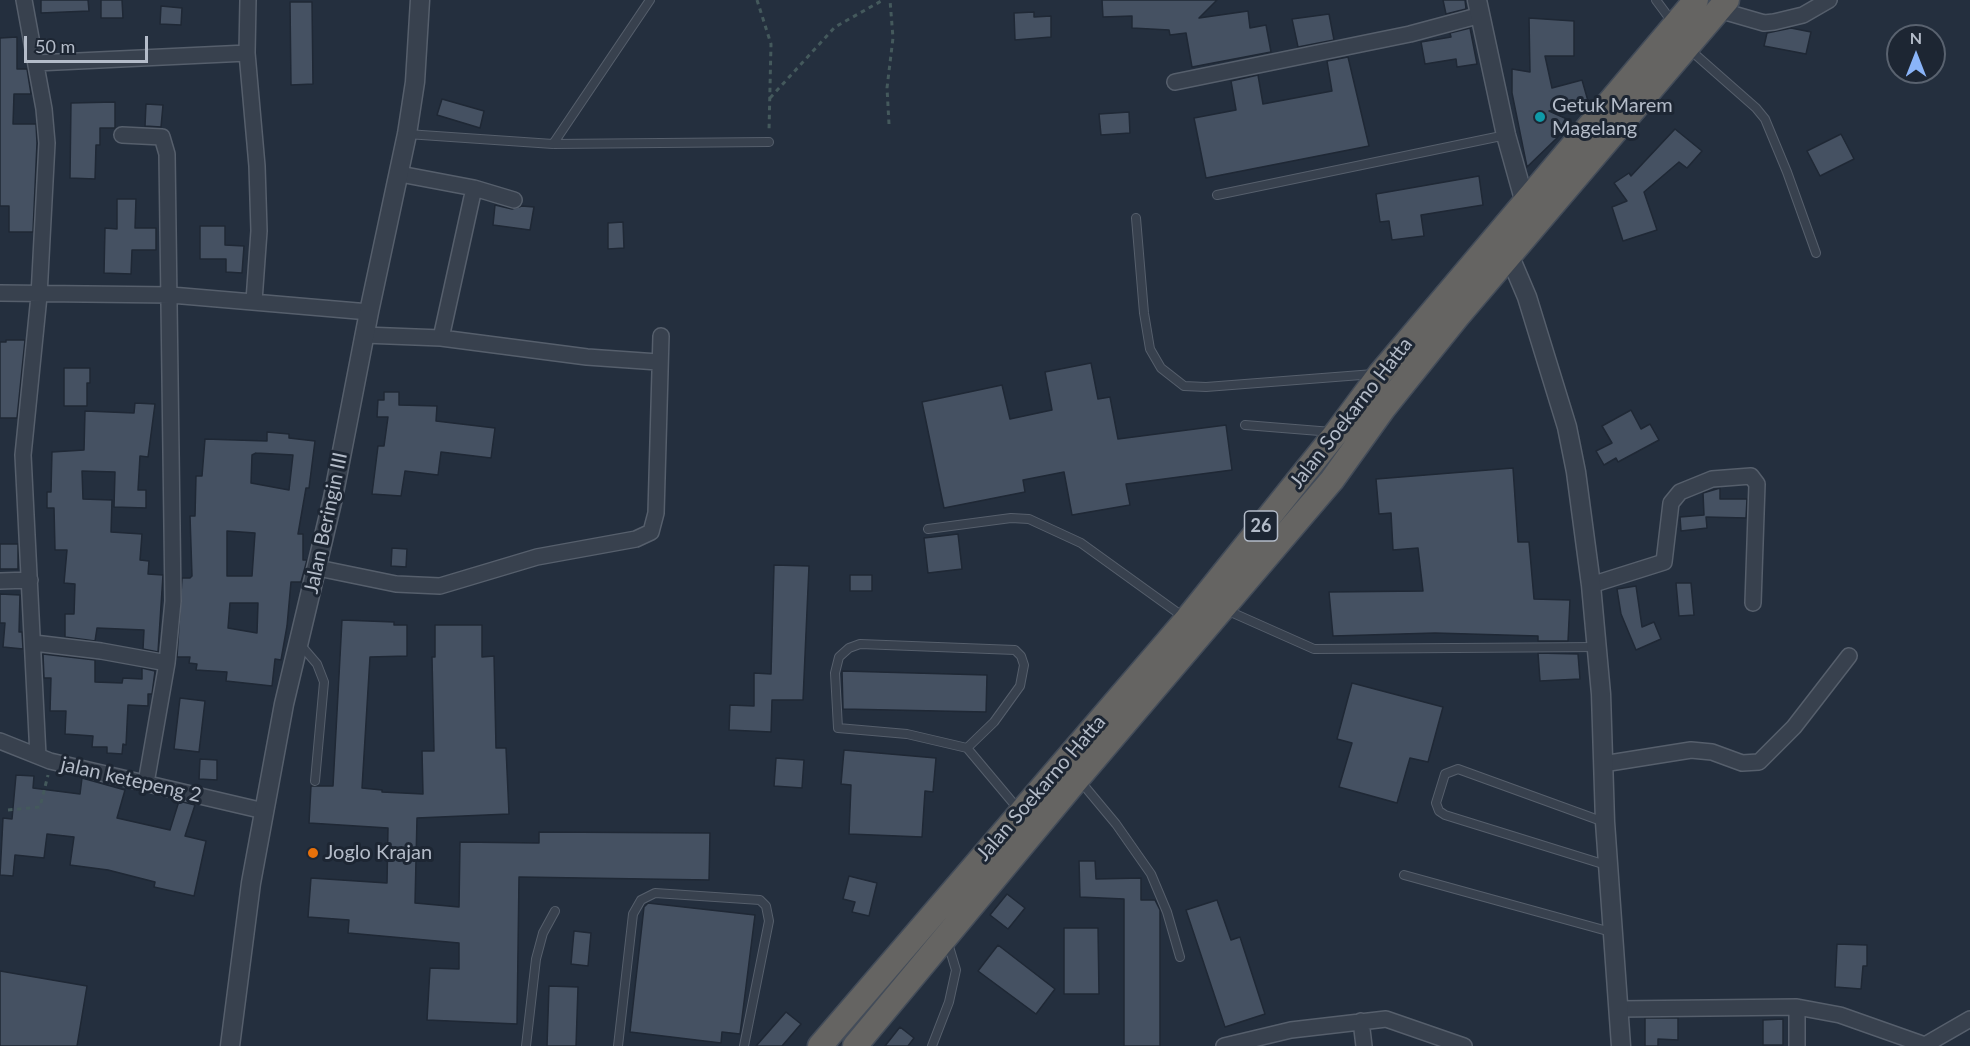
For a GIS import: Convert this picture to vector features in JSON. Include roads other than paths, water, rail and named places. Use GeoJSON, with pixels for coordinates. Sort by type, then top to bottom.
{"type":"FeatureCollection","features":[{"type":"Feature","properties":{"kind":"highway","name":"Jalan Soekarno Hatta"},"geometry":{"type":"LineString","coordinates":[[855,1046],[1078,778],[1332,480],[1373,404],[1380,374],[1696,0]]}},
{"type":"Feature","properties":{"kind":"highway","name":"Jalan Soekarno Hatta"},"geometry":{"type":"LineString","coordinates":[[820,1046],[1187,619],[1337,432],[1373,404],[1457,316],[1510,257],[1723,5]]}},
{"type":"Feature","properties":{"kind":"street"},"geometry":{"type":"LineString","coordinates":[[24,0],[36,63],[47,143],[39,296],[23,455],[34,643],[44,758]]}},
{"type":"Feature","properties":{"kind":"street"},"geometry":{"type":"LineString","coordinates":[[248,0],[247,53],[258,166],[259,231],[254,301]]}},
{"type":"Feature","properties":{"kind":"street","name":"Jalan Beringin III"},"geometry":{"type":"LineString","coordinates":[[230,1046],[251,883],[264,810],[298,642],[318,568],[407,134],[415,82],[420,0]]}},
{"type":"Feature","properties":{"kind":"street"},"geometry":{"type":"LineString","coordinates":[[1723,5],[1764,23],[1803,15],[1829,0]]}},
{"type":"Feature","properties":{"kind":"street"},"geometry":{"type":"LineString","coordinates":[[1175,82],[1410,34],[1479,7],[1506,135],[1525,203]]}},
{"type":"Feature","properties":{"kind":"street"},"geometry":{"type":"LineString","coordinates":[[36,63],[247,53]]}},
{"type":"Feature","properties":{"kind":"street"},"geometry":{"type":"LineString","coordinates":[[122,135],[160,136],[165,139],[171,295],[174,560],[167,663],[146,783]]}},
{"type":"Feature","properties":{"kind":"street"},"geometry":{"type":"LineString","coordinates":[[399,174],[474,188],[514,200]]}},
{"type":"Feature","properties":{"kind":"street"},"geometry":{"type":"LineString","coordinates":[[441,338],[474,188]]}},
{"type":"Feature","properties":{"kind":"street"},"geometry":{"type":"LineString","coordinates":[[1510,257],[1527,297],[1567,427],[1591,585],[1597,647],[1605,822],[1621,1046]]}},
{"type":"Feature","properties":{"kind":"street"},"geometry":{"type":"LineString","coordinates":[[0,294],[171,295],[369,312]]}},
{"type":"Feature","properties":{"kind":"street"},"geometry":{"type":"LineString","coordinates":[[364,335],[441,338],[587,357],[658,362]]}},
{"type":"Feature","properties":{"kind":"street"},"geometry":{"type":"LineString","coordinates":[[318,568],[396,584],[440,586],[537,557],[646,536],[654,526],[656,513],[658,362],[661,336]]}},
{"type":"Feature","properties":{"kind":"street"},"geometry":{"type":"LineString","coordinates":[[1591,585],[1664,562],[1671,503],[1680,492],[1712,479],[1751,476],[1757,484],[1753,603]]}},
{"type":"Feature","properties":{"kind":"street"},"geometry":{"type":"LineString","coordinates":[[0,581],[30,580]]}},
{"type":"Feature","properties":{"kind":"street"},"geometry":{"type":"LineString","coordinates":[[34,643],[101,651],[167,663]]}},
{"type":"Feature","properties":{"kind":"street"},"geometry":{"type":"LineString","coordinates":[[1603,764],[1691,750],[1712,752],[1742,763],[1759,762],[1794,727],[1848,656]]}},
{"type":"Feature","properties":{"kind":"street","name":"jalan ketepeng 2"},"geometry":{"type":"LineString","coordinates":[[0,741],[44,758],[264,810]]}},
{"type":"Feature","properties":{"kind":"street"},"geometry":{"type":"LineString","coordinates":[[1619,1009],[1797,1007],[1840,1015],[1926,1046],[1970,1019]]}},
{"type":"Feature","properties":{"kind":"street"},"geometry":{"type":"LineString","coordinates":[[1797,1007],[1797,1046]]}},
{"type":"Feature","properties":{"kind":"street"},"geometry":{"type":"LineString","coordinates":[[1224,1046],[1279,1039],[1361,1021],[1395,1020],[1464,1046]]}},
{"type":"Feature","properties":{"kind":"street"},"geometry":{"type":"LineString","coordinates":[[1361,1021],[1364,1046]]}},
{"type":"Feature","properties":{"kind":"lane"},"geometry":{"type":"LineString","coordinates":[[553,144],[650,0]]}},
{"type":"Feature","properties":{"kind":"lane"},"geometry":{"type":"LineString","coordinates":[[1656,0],[1674,24]]}},
{"type":"Feature","properties":{"kind":"lane"},"geometry":{"type":"LineString","coordinates":[[1687,47],[1756,108],[1765,119],[1816,253]]}},
{"type":"Feature","properties":{"kind":"lane"},"geometry":{"type":"LineString","coordinates":[[407,134],[553,144],[769,142]]}},
{"type":"Feature","properties":{"kind":"lane"},"geometry":{"type":"LineString","coordinates":[[1217,195],[1506,135]]}},
{"type":"Feature","properties":{"kind":"lane"},"geometry":{"type":"LineString","coordinates":[[1137,219],[1144,313],[1150,349],[1161,368],[1184,386],[1206,387],[1380,374]]}},
{"type":"Feature","properties":{"kind":"lane"},"geometry":{"type":"LineString","coordinates":[[1245,424],[1337,432]]}},
{"type":"Feature","properties":{"kind":"lane"},"geometry":{"type":"LineString","coordinates":[[928,529],[1011,518],[1029,519],[1081,543],[1187,619]]}},
{"type":"Feature","properties":{"kind":"lane"},"geometry":{"type":"LineString","coordinates":[[1223,609],[1314,649],[1597,647]]}},
{"type":"Feature","properties":{"kind":"lane"},"geometry":{"type":"LineString","coordinates":[[298,642],[317,664],[324,682],[315,781]]}},
{"type":"Feature","properties":{"kind":"lane"},"geometry":{"type":"LineString","coordinates":[[967,748],[994,722],[1020,686],[1023,665],[1021,656],[1015,650],[860,644],[849,648],[839,657],[835,673],[838,728],[907,734],[967,748],[1020,812]]}},
{"type":"Feature","properties":{"kind":"lane"},"geometry":{"type":"LineString","coordinates":[[1605,822],[1458,769],[1445,774],[1436,802],[1439,811],[1445,815],[1608,866]]}},
{"type":"Feature","properties":{"kind":"lane"},"geometry":{"type":"LineString","coordinates":[[1078,778],[1116,824],[1151,874],[1167,912],[1179,957]]}},
{"type":"Feature","properties":{"kind":"lane"},"geometry":{"type":"LineString","coordinates":[[1404,874],[1612,932]]}},
{"type":"Feature","properties":{"kind":"lane"},"geometry":{"type":"LineString","coordinates":[[618,1046],[633,914],[641,900],[655,893],[760,900],[765,906],[769,921],[744,1046]]}},
{"type":"Feature","properties":{"kind":"lane"},"geometry":{"type":"LineString","coordinates":[[526,1046],[536,958],[543,933],[555,911]]}},
{"type":"Feature","properties":{"kind":"lane"},"geometry":{"type":"LineString","coordinates":[[932,1046],[949,1002],[956,970],[954,956],[945,936]]}},
{"type":"Feature","properties":{"kind":"place","name":"Getuk Marem Magelang"},"geometry":{"type":"Point","coordinates":[1540,117]}},
{"type":"Feature","properties":{"kind":"place","name":"Joglo Krajan"},"geometry":{"type":"Point","coordinates":[313,853]}}]}
